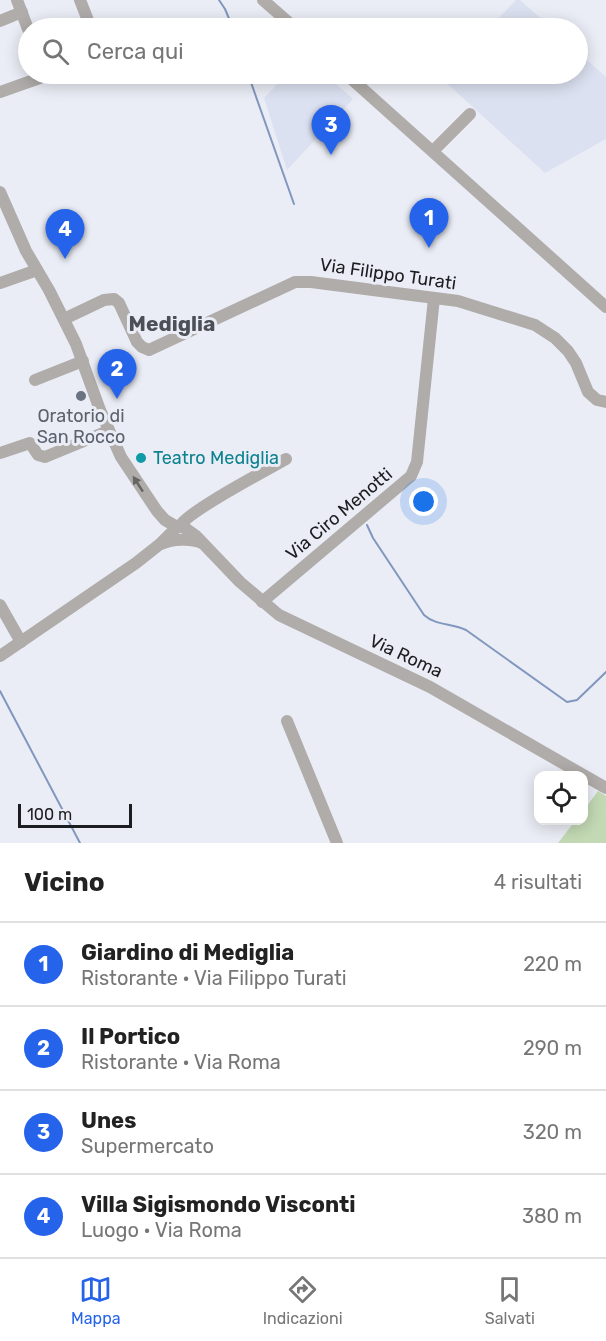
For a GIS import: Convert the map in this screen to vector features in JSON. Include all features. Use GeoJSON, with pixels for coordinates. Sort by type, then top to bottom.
{"type":"FeatureCollection","features":[{"type":"Feature","properties":{"kind":"street"},"geometry":{"type":"LineString","coordinates":[[17,0],[24,18]]}},
{"type":"Feature","properties":{"kind":"street"},"geometry":{"type":"LineString","coordinates":[[80,0],[87,18]]}},
{"type":"Feature","properties":{"kind":"street"},"geometry":{"type":"LineString","coordinates":[[263,0],[284,18]]}},
{"type":"Feature","properties":{"kind":"street"},"geometry":{"type":"LineString","coordinates":[[0,21],[22,12]]}},
{"type":"Feature","properties":{"kind":"street"},"geometry":{"type":"LineString","coordinates":[[0,92],[21,84]]}},
{"type":"Feature","properties":{"kind":"street"},"geometry":{"type":"LineString","coordinates":[[357,84],[606,308]]}},
{"type":"Feature","properties":{"kind":"street"},"geometry":{"type":"LineString","coordinates":[[433,151],[470,114]]}},
{"type":"Feature","properties":{"kind":"street","name":"Via Roma"},"geometry":{"type":"LineString","coordinates":[[0,192],[23,245],[64,319],[83,360],[108,431],[121,457],[150,502],[165,520],[179,532],[202,543],[262,602],[279,615],[430,687],[606,788]]}},
{"type":"Feature","properties":{"kind":"street"},"geometry":{"type":"LineString","coordinates":[[0,283],[37,270]]}},
{"type":"Feature","properties":{"kind":"street","name":"Via Filippo Turati"},"geometry":{"type":"LineString","coordinates":[[64,319],[104,300],[114,298],[120,305],[139,344],[149,350],[297,281],[458,301],[534,325],[555,338],[576,363],[588,392],[597,400],[606,402]]}},
{"type":"Feature","properties":{"kind":"street","name":"Via Ciro Menotti"},"geometry":{"type":"LineString","coordinates":[[262,602],[411,476],[417,462],[434,298]]}},
{"type":"Feature","properties":{"kind":"street"},"geometry":{"type":"LineString","coordinates":[[34,380],[83,360]]}},
{"type":"Feature","properties":{"kind":"street"},"geometry":{"type":"LineString","coordinates":[[0,453],[30,443],[38,455],[45,457],[108,431]]}},
{"type":"Feature","properties":{"kind":"street"},"geometry":{"type":"LineString","coordinates":[[0,656],[179,532],[186,518],[286,459]]}},
{"type":"Feature","properties":{"kind":"street"},"geometry":{"type":"LineString","coordinates":[[0,605],[21,642]]}},
{"type":"Feature","properties":{"kind":"street"},"geometry":{"type":"LineString","coordinates":[[286,721],[337,843]]}},
{"type":"Feature","properties":{"kind":"shaded area"},"geometry":{"type":"Polygon","coordinates":[[[516,0],[520,0],[541,18],[499,18],[516,0]]]}},
{"type":"Feature","properties":{"kind":"shaded area"},"geometry":{"type":"Polygon","coordinates":[[[588,61],[606,77],[606,139],[545,173],[447,84],[588,84],[588,61]]]}},
{"type":"Feature","properties":{"kind":"shaded area"},"geometry":{"type":"Polygon","coordinates":[[[277,84],[336,84],[353,99],[287,170],[264,98],[277,84]]]}},
{"type":"Feature","properties":{"kind":"green space"},"geometry":{"type":"Polygon","coordinates":[[[598,791],[606,796],[606,843],[558,843],[572,825],[588,825],[588,805],[598,791]]]}},
{"type":"Feature","properties":{"kind":"waterway"},"geometry":{"type":"LineString","coordinates":[[219,0],[229,18]]}},
{"type":"Feature","properties":{"kind":"waterway"},"geometry":{"type":"LineString","coordinates":[[252,84],[294,204]]}},
{"type":"Feature","properties":{"kind":"waterway"},"geometry":{"type":"LineString","coordinates":[[367,525],[373,538],[424,615],[429,619],[466,630],[567,702],[577,700],[606,672]]}},
{"type":"Feature","properties":{"kind":"waterway"},"geometry":{"type":"LineString","coordinates":[[0,691],[80,843]]}},
{"type":"Feature","properties":{"kind":"place","name":"Unes"},"geometry":{"type":"Point","coordinates":[331,155]}},
{"type":"Feature","properties":{"kind":"place","name":"Giardino di Mediglia"},"geometry":{"type":"Point","coordinates":[429,248]}},
{"type":"Feature","properties":{"kind":"place","name":"Villa Sigismondo Visconti"},"geometry":{"type":"Point","coordinates":[65,259]}},
{"type":"Feature","properties":{"kind":"place","name":"Oratorio di San Rocco"},"geometry":{"type":"Point","coordinates":[81,396]}},
{"type":"Feature","properties":{"kind":"place","name":"Il Portico"},"geometry":{"type":"Point","coordinates":[117,399]}},
{"type":"Feature","properties":{"kind":"place","name":"Teatro Mediglia"},"geometry":{"type":"Point","coordinates":[141,458]}},
{"type":"Feature","properties":{"kind":"district","name":"Mediglia"},"geometry":{"type":"Point","coordinates":[172,324]}}]}
